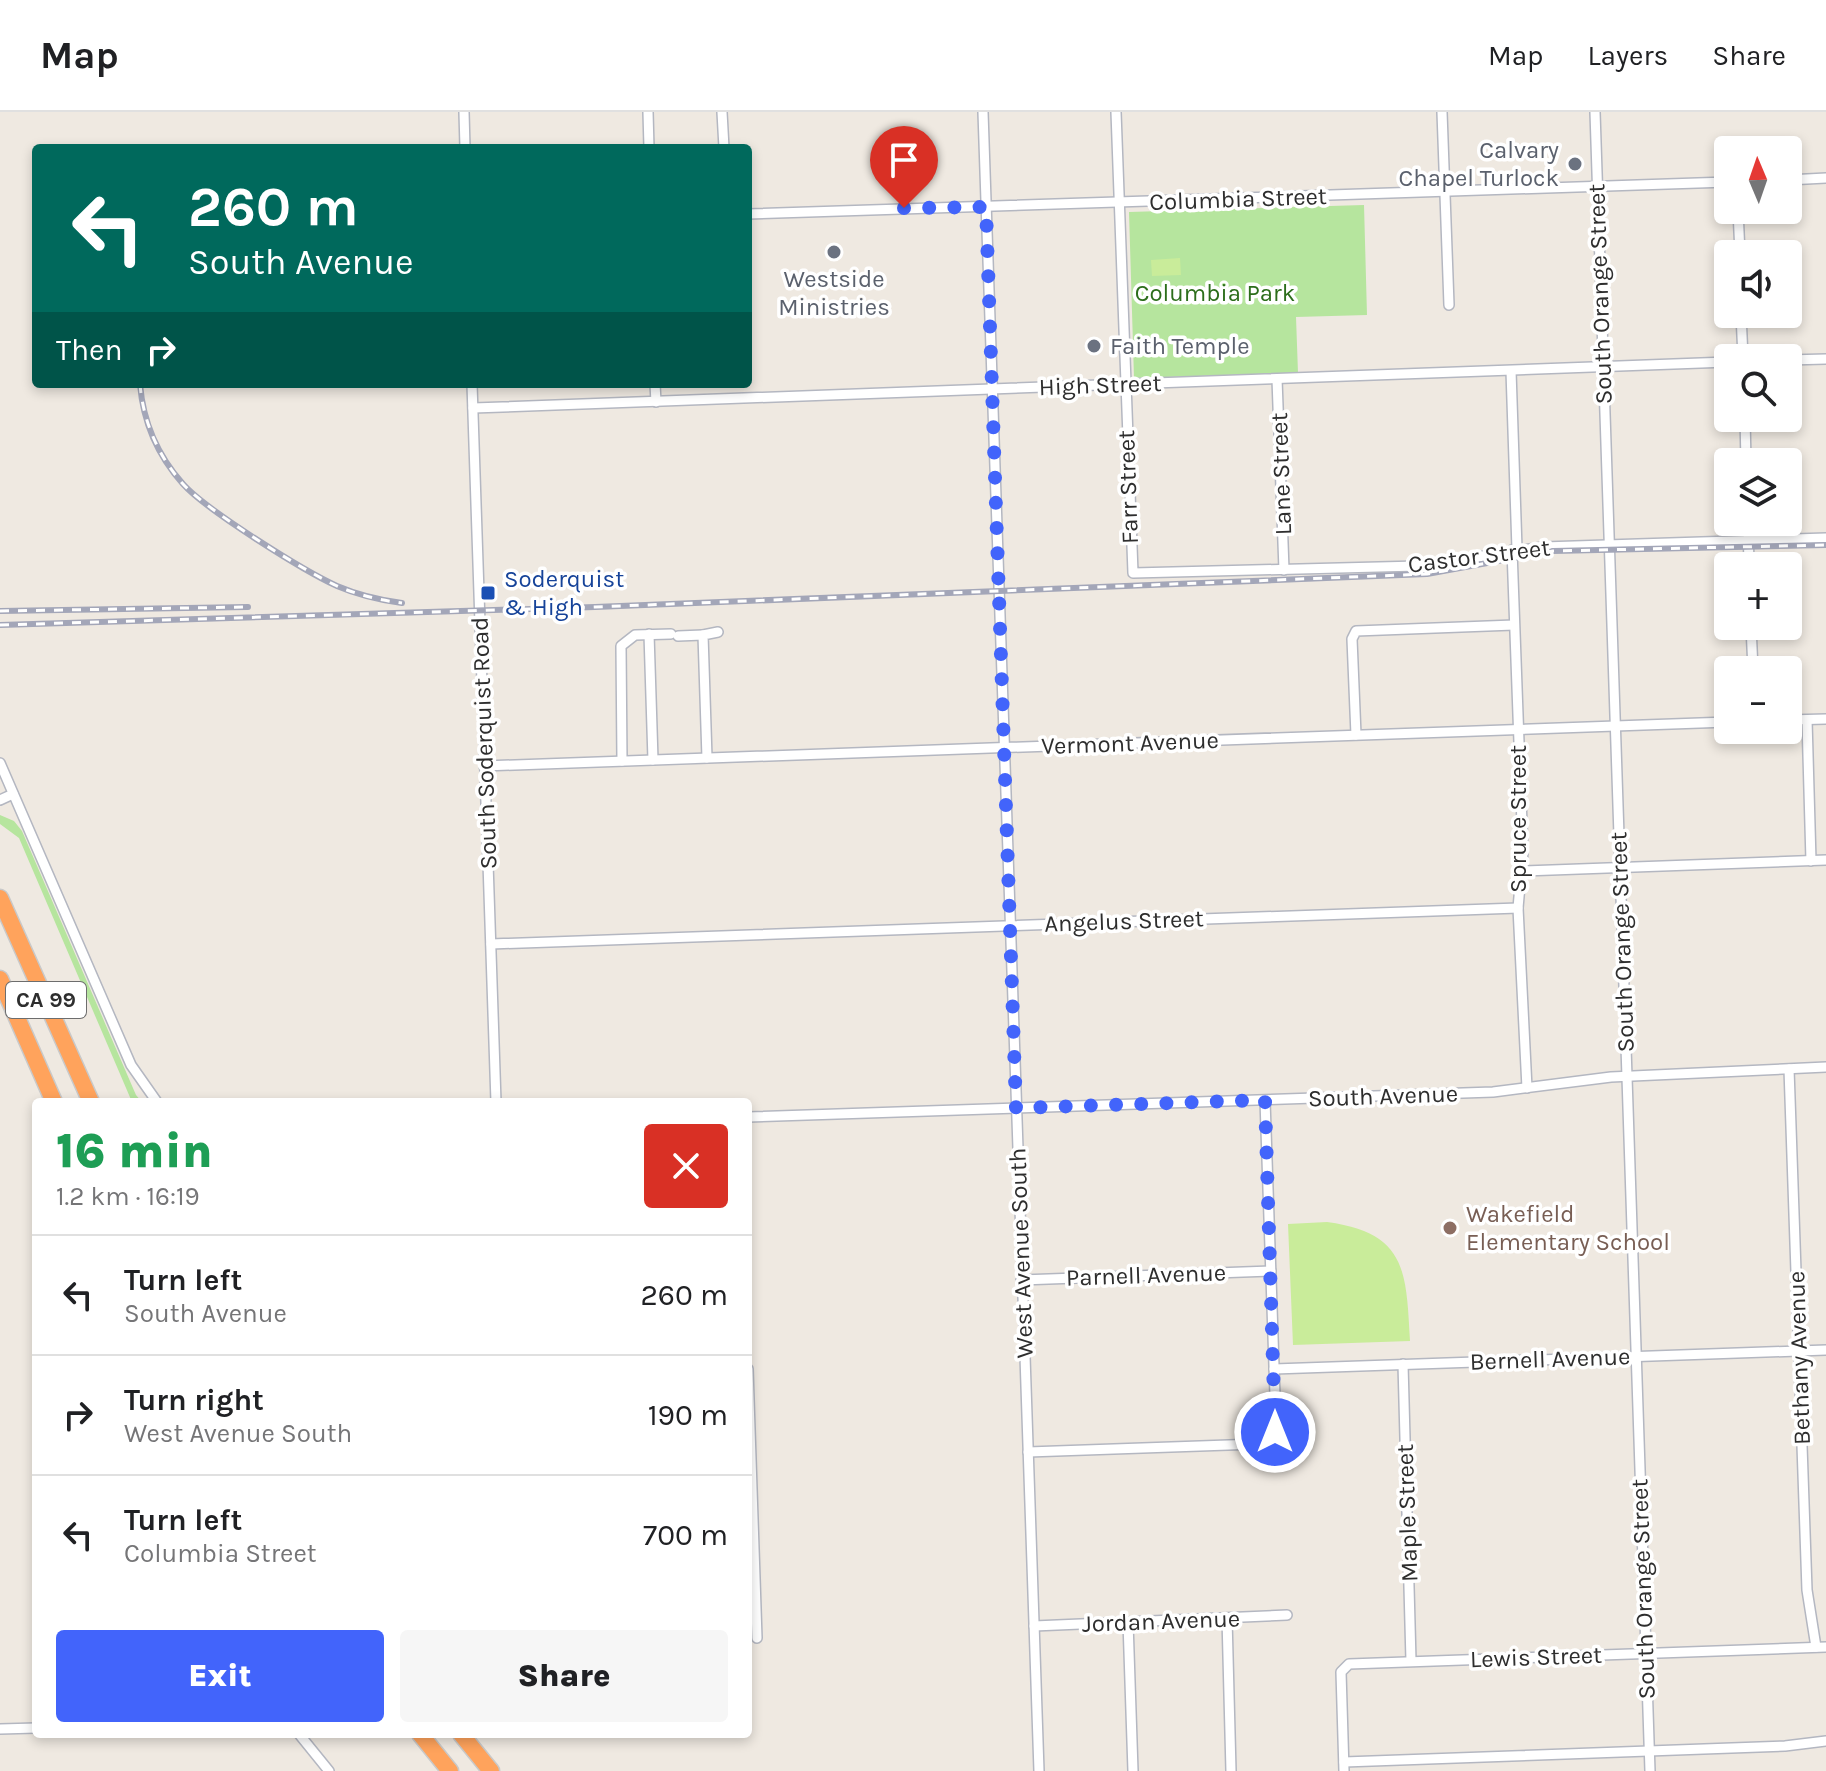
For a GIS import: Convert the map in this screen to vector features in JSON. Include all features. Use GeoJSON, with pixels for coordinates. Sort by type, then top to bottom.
{"type":"FeatureCollection","features":[{"type":"Feature","properties":{"kind":"highway","name":"CA 99"},"geometry":{"type":"LineString","coordinates":[[0,898],[89,1098]]}},
{"type":"Feature","properties":{"kind":"highway","name":"CA 99"},"geometry":{"type":"LineString","coordinates":[[0,979],[52,1098]]}},
{"type":"Feature","properties":{"kind":"highway"},"geometry":{"type":"LineString","coordinates":[[423,1738],[450,1771]]}},
{"type":"Feature","properties":{"kind":"highway"},"geometry":{"type":"LineString","coordinates":[[464,1738],[491,1771]]}},
{"type":"Feature","properties":{"kind":"street"},"geometry":{"type":"LineString","coordinates":[[464,112],[465,144]]}},
{"type":"Feature","properties":{"kind":"street"},"geometry":{"type":"LineString","coordinates":[[648,112],[649,144]]}},
{"type":"Feature","properties":{"kind":"street"},"geometry":{"type":"LineString","coordinates":[[722,112],[724,144]]}},
{"type":"Feature","properties":{"kind":"street","name":"West Avenue South"},"geometry":{"type":"LineString","coordinates":[[983,112],[1039,1771]]}},
{"type":"Feature","properties":{"kind":"street","name":"Farr Street"},"geometry":{"type":"LineString","coordinates":[[1116,112],[1133,573]]}},
{"type":"Feature","properties":{"kind":"street"},"geometry":{"type":"LineString","coordinates":[[1442,112],[1449,305]]}},
{"type":"Feature","properties":{"kind":"street","name":"South Orange Street"},"geometry":{"type":"LineString","coordinates":[[1595,112],[1650,1771]]}},
{"type":"Feature","properties":{"kind":"street"},"geometry":{"type":"LineString","coordinates":[[1802,179],[1826,178]]}},
{"type":"Feature","properties":{"kind":"street","name":"Columbia Street"},"geometry":{"type":"LineString","coordinates":[[752,214],[1714,182]]}},
{"type":"Feature","properties":{"kind":"street"},"geometry":{"type":"LineString","coordinates":[[1802,360],[1826,359]]}},
{"type":"Feature","properties":{"kind":"street","name":"High Street"},"geometry":{"type":"LineString","coordinates":[[473,408],[1714,362]]}},
{"type":"Feature","properties":{"kind":"street","name":"Spruce Street"},"geometry":{"type":"LineString","coordinates":[[1511,371],[1514,625],[1522,871],[1518,908],[1527,1088]]}},
{"type":"Feature","properties":{"kind":"street","name":"Lane Street"},"geometry":{"type":"LineString","coordinates":[[1277,379],[1284,570]]}},
{"type":"Feature","properties":{"kind":"street","name":"South Soderquist Road"},"geometry":{"type":"LineString","coordinates":[[472,388],[496,1098]]}},
{"type":"Feature","properties":{"kind":"street"},"geometry":{"type":"LineString","coordinates":[[655,388],[656,402]]}},
{"type":"Feature","properties":{"kind":"street"},"geometry":{"type":"LineString","coordinates":[[1749,536],[1749,552]]}},
{"type":"Feature","properties":{"kind":"street","name":"Castor Street"},"geometry":{"type":"LineString","coordinates":[[1133,573],[1430,565],[1515,550],[1826,538]]}},
{"type":"Feature","properties":{"kind":"street"},"geometry":{"type":"LineString","coordinates":[[1356,735],[1353,633],[1514,625]]}},
{"type":"Feature","properties":{"kind":"street"},"geometry":{"type":"LineString","coordinates":[[622,761],[620,649],[628,638],[649,634],[703,635],[718,632]]}},
{"type":"Feature","properties":{"kind":"street"},"geometry":{"type":"LineString","coordinates":[[649,634],[653,760]]}},
{"type":"Feature","properties":{"kind":"street"},"geometry":{"type":"LineString","coordinates":[[703,635],[707,758]]}},
{"type":"Feature","properties":{"kind":"street"},"geometry":{"type":"LineString","coordinates":[[1802,720],[1826,719]]}},
{"type":"Feature","properties":{"kind":"street"},"geometry":{"type":"LineString","coordinates":[[1807,720],[1811,861]]}},
{"type":"Feature","properties":{"kind":"street","name":"Vermont Avenue"},"geometry":{"type":"LineString","coordinates":[[484,766],[1714,722]]}},
{"type":"Feature","properties":{"kind":"street"},"geometry":{"type":"LineString","coordinates":[[0,763],[131,1065],[154,1098]]}},
{"type":"Feature","properties":{"kind":"street"},"geometry":{"type":"LineString","coordinates":[[0,800],[13,794]]}},
{"type":"Feature","properties":{"kind":"street"},"geometry":{"type":"LineString","coordinates":[[1522,871],[1826,860]]}},
{"type":"Feature","properties":{"kind":"street","name":"Angelus Street"},"geometry":{"type":"LineString","coordinates":[[491,944],[1518,908]]}},
{"type":"Feature","properties":{"kind":"street","name":"South Avenue"},"geometry":{"type":"LineString","coordinates":[[752,1117],[1493,1092],[1626,1076],[1826,1067]]}},
{"type":"Feature","properties":{"kind":"street","name":"Bethany Avenue"},"geometry":{"type":"LineString","coordinates":[[1789,1069],[1807,1590],[1821,1647]]}},
{"type":"Feature","properties":{"kind":"street"},"geometry":{"type":"LineString","coordinates":[[1028,1452],[1257,1444],[1271,1438],[1276,1425],[1265,1100]]}},
{"type":"Feature","properties":{"kind":"street","name":"Parnell Avenue"},"geometry":{"type":"LineString","coordinates":[[1021,1280],[1271,1271]]}},
{"type":"Feature","properties":{"kind":"street","name":"Bernell Avenue"},"geometry":{"type":"LineString","coordinates":[[1274,1369],[1826,1350]]}},
{"type":"Feature","properties":{"kind":"street","name":"Maple Street"},"geometry":{"type":"LineString","coordinates":[[1403,1364],[1411,1661]]}},
{"type":"Feature","properties":{"kind":"street"},"geometry":{"type":"LineString","coordinates":[[752,1529],[757,1638]]}},
{"type":"Feature","properties":{"kind":"street","name":"Jordan Avenue"},"geometry":{"type":"LineString","coordinates":[[1034,1626],[1287,1615]]}},
{"type":"Feature","properties":{"kind":"street"},"geometry":{"type":"LineString","coordinates":[[1227,1618],[1231,1771]]}},
{"type":"Feature","properties":{"kind":"street"},"geometry":{"type":"LineString","coordinates":[[1128,1622],[1133,1771]]}},
{"type":"Feature","properties":{"kind":"street","name":"Lewis Street"},"geometry":{"type":"LineString","coordinates":[[1344,1766],[1343,1666],[1821,1647]]}},
{"type":"Feature","properties":{"kind":"street"},"geometry":{"type":"LineString","coordinates":[[0,1729],[32,1728]]}},
{"type":"Feature","properties":{"kind":"street"},"geometry":{"type":"LineString","coordinates":[[302,1738],[329,1771]]}},
{"type":"Feature","properties":{"kind":"street"},"geometry":{"type":"LineString","coordinates":[[1344,1766],[1826,1741]]}},
{"type":"Feature","properties":{"kind":"street"},"geometry":{"type":"LineString","coordinates":[[320,1759],[320,1771]]}},
{"type":"Feature","properties":{"kind":"green space","name":"Columbia Park"},"geometry":{"type":"Polygon","coordinates":[[[1364,205],[1367,315],[1296,317],[1298,373],[1134,378],[1129,212],[1364,205]]]}},
{"type":"Feature","properties":{"kind":"green space"},"geometry":{"type":"Polygon","coordinates":[[[1180,258],[1181,275],[1152,276],[1151,260],[1180,258]]]}},
{"type":"Feature","properties":{"kind":"green space"},"geometry":{"type":"Polygon","coordinates":[[[0,815],[14,821],[22,831],[139,1098],[130,1098],[19,838],[0,824],[0,815]]]}},
{"type":"Feature","properties":{"kind":"green space"},"geometry":{"type":"Polygon","coordinates":[[[1327,1222],[1373,1235],[1397,1259],[1407,1294],[1410,1341],[1293,1345],[1288,1224],[1327,1222]]]}},
{"type":"Feature","properties":{"kind":"railway"},"geometry":{"type":"LineString","coordinates":[[141,388],[148,425],[159,450],[183,484],[212,509],[280,554],[337,586],[361,595],[402,603]]}},
{"type":"Feature","properties":{"kind":"railway"},"geometry":{"type":"LineString","coordinates":[[0,625],[595,607],[1427,574],[1553,551],[1826,545]]}},
{"type":"Feature","properties":{"kind":"railway"},"geometry":{"type":"LineString","coordinates":[[0,611],[248,607]]}},
{"type":"Feature","properties":{"kind":"place","name":"Calvary Chapel Turlock"},"geometry":{"type":"Point","coordinates":[1575,164]}},
{"type":"Feature","properties":{"kind":"place","name":"Westside Ministries"},"geometry":{"type":"Point","coordinates":[834,252]}},
{"type":"Feature","properties":{"kind":"place","name":"Faith Temple"},"geometry":{"type":"Point","coordinates":[1094,346]}},
{"type":"Feature","properties":{"kind":"place","name":"Soderquist & High"},"geometry":{"type":"Point","coordinates":[488,593]}},
{"type":"Feature","properties":{"kind":"place","name":"Wakefield Elementary School"},"geometry":{"type":"Point","coordinates":[1450,1228]}},
{"type":"Feature","properties":{"kind":"route"},"geometry":{"type":"LineString","coordinates":[[904,208],[986,207],[1016,1108],[1265,1100],[1275,1432]]}}]}
